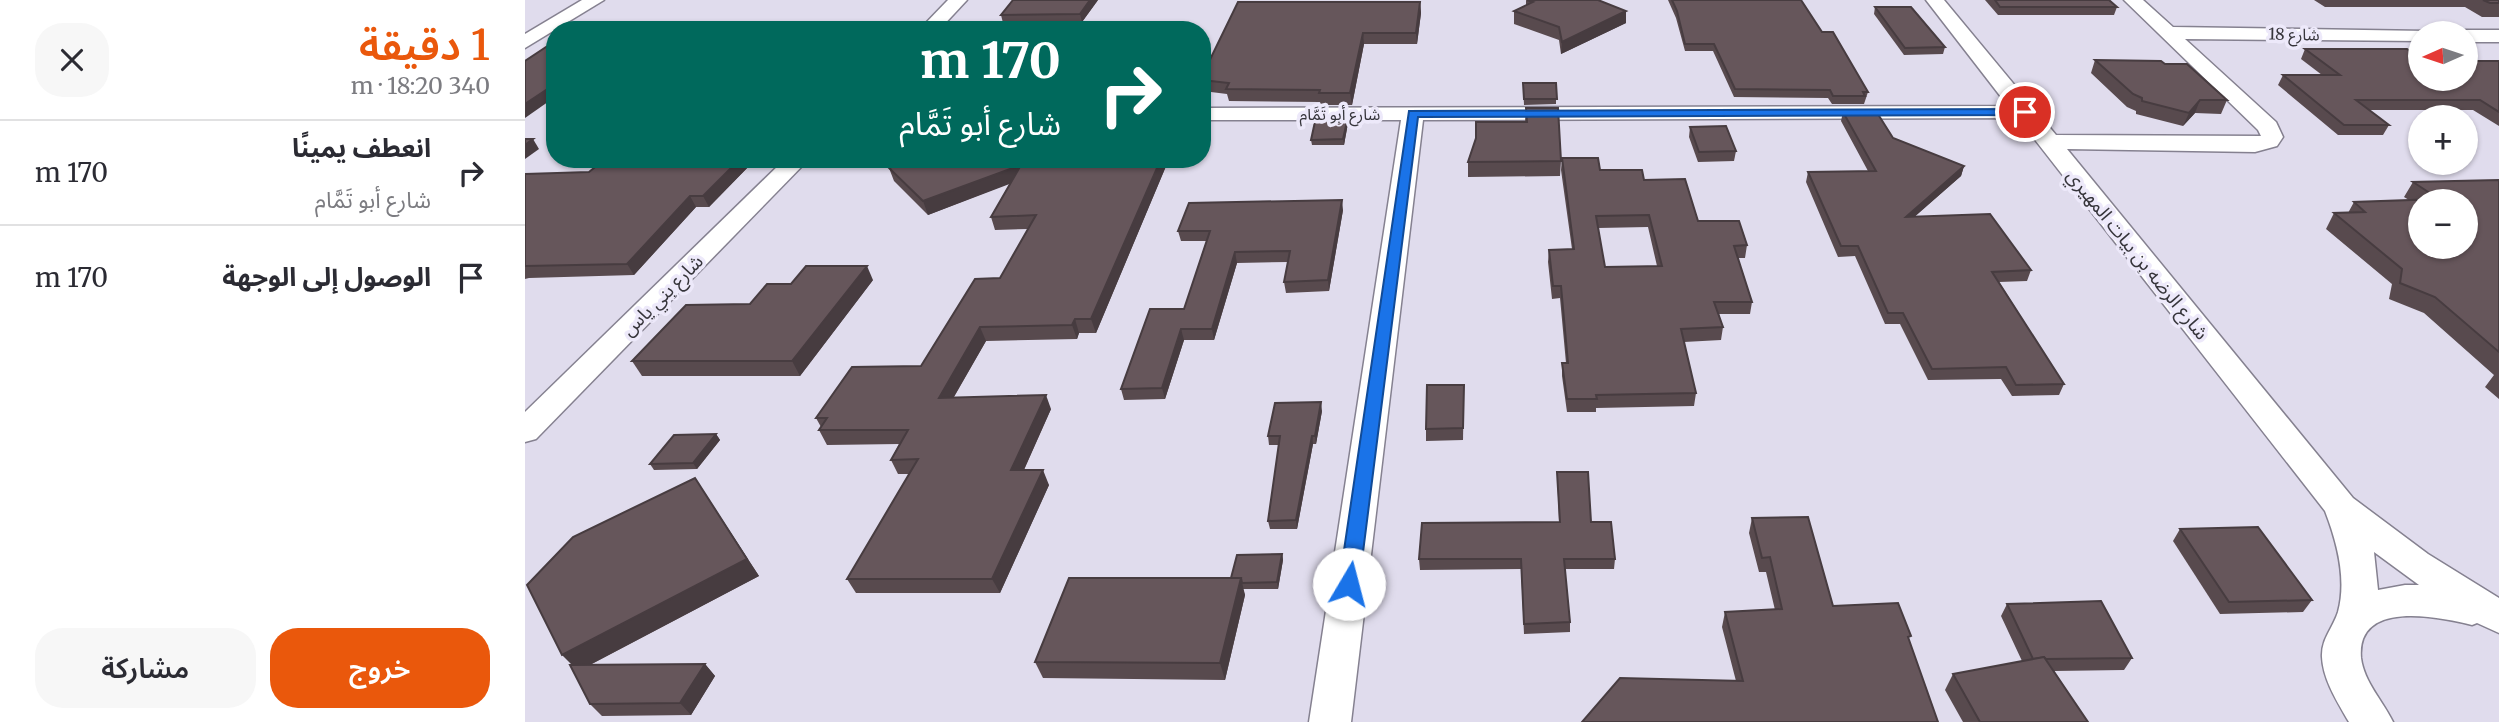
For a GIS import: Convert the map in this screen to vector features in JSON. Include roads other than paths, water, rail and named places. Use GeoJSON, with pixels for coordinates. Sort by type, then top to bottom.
{"type":"FeatureCollection","features":[{"type":"Feature","properties":{"kind":"street"},"geometry":{"type":"LineString","coordinates":[[560,21],[595,0]]}},
{"type":"Feature","properties":{"kind":"street"},"geometry":{"type":"LineString","coordinates":[[937,21],[958,0]]}},
{"type":"Feature","properties":{"kind":"street","name":"شارع الرضه بن بيات المهيري"},"geometry":{"type":"LineString","coordinates":[[1935,0],[2341,508],[2415,564],[2499,617]]}},
{"type":"Feature","properties":{"kind":"street"},"geometry":{"type":"LineString","coordinates":[[2048,142],[2244,145],[2269,141],[2272,137],[2268,127],[2133,0]]}},
{"type":"Feature","properties":{"kind":"street"},"geometry":{"type":"LineString","coordinates":[[525,42],[546,29]]}},
{"type":"Feature","properties":{"kind":"street","name":"شارع 18"},"geometry":{"type":"LineString","coordinates":[[2168,33],[2408,36]]}},
{"type":"Feature","properties":{"kind":"street"},"geometry":{"type":"LineString","coordinates":[[2478,36],[2499,36]]}},
{"type":"Feature","properties":{"kind":"street","name":"شارع أبو تَمَّام"},"geometry":{"type":"LineString","coordinates":[[1211,114],[2025,112]]}},
{"type":"Feature","properties":{"kind":"street"},"geometry":{"type":"LineString","coordinates":[[1330,722],[1413,114]]}},
{"type":"Feature","properties":{"kind":"street","name":"شارع بني ياس"},"geometry":{"type":"LineString","coordinates":[[525,431],[789,168]]}},
{"type":"Feature","properties":{"kind":"street","name":"شارع الرضه بن بيات المهيري"},"geometry":{"type":"LineString","coordinates":[[2341,508],[2353,535],[2360,563],[2361,590],[2356,616],[2345,633],[2339,651],[2347,681],[2372,722]]}},
{"type":"Feature","properties":{"kind":"street"},"geometry":{"type":"LineString","coordinates":[[2356,616],[2376,605],[2402,600],[2433,601],[2499,617]]}}]}
